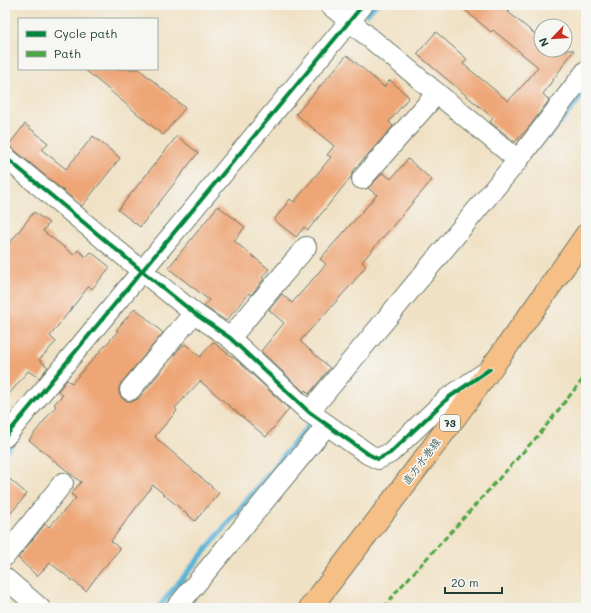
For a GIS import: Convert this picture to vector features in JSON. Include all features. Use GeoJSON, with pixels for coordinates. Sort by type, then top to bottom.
{"type":"FeatureCollection","features":[{"type":"Feature","properties":{"kind":"main road","name":"直方水巻線"},"geometry":{"type":"LineString","coordinates":[[310,608],[534,311],[586,235]]}},
{"type":"Feature","properties":{"kind":"street"},"geometry":{"type":"LineString","coordinates":[[330,5],[518,160]]}},
{"type":"Feature","properties":{"kind":"street"},"geometry":{"type":"LineString","coordinates":[[5,438],[147,275],[355,25],[363,5]]}},
{"type":"Feature","properties":{"kind":"street"},"geometry":{"type":"LineString","coordinates":[[176,608],[317,418],[586,71]]}},
{"type":"Feature","properties":{"kind":"street"},"geometry":{"type":"LineString","coordinates":[[362,179],[437,93]]}},
{"type":"Feature","properties":{"kind":"street"},"geometry":{"type":"LineString","coordinates":[[5,157],[194,313],[230,338],[317,418],[368,454],[378,459],[390,453],[448,398],[490,369]]}},
{"type":"Feature","properties":{"kind":"street"},"geometry":{"type":"LineString","coordinates":[[230,338],[306,247]]}},
{"type":"Feature","properties":{"kind":"street"},"geometry":{"type":"LineString","coordinates":[[130,390],[194,313]]}},
{"type":"Feature","properties":{"kind":"street"},"geometry":{"type":"LineString","coordinates":[[5,556],[63,483]]}},
{"type":"Feature","properties":{"kind":"street"},"geometry":{"type":"LineString","coordinates":[[5,578],[40,608]]}},
{"type":"Feature","properties":{"kind":"building"},"geometry":{"type":"Polygon","coordinates":[[[459,5],[513,5],[508,12],[533,32],[533,58],[568,58],[543,94],[549,100],[530,126],[515,142],[490,122],[493,118],[417,54],[436,32],[467,59],[463,64],[508,101],[538,67],[493,30],[491,32],[459,5]]]}},
{"type":"Feature","properties":{"kind":"building"},"geometry":{"type":"Polygon","coordinates":[[[347,55],[384,87],[390,80],[409,97],[389,122],[393,126],[353,171],[351,177],[308,230],[304,227],[296,237],[274,220],[290,199],[294,202],[331,157],[327,155],[334,146],[296,114],[347,55]]]}},
{"type":"Feature","properties":{"kind":"building"},"geometry":{"type":"Polygon","coordinates":[[[85,70],[140,70],[185,108],[163,135],[85,70]]]}},
{"type":"Feature","properties":{"kind":"building"},"geometry":{"type":"Polygon","coordinates":[[[25,124],[48,143],[42,150],[66,169],[93,136],[120,158],[82,206],[8,146],[25,124]]]}},
{"type":"Feature","properties":{"kind":"building"},"geometry":{"type":"Polygon","coordinates":[[[177,136],[198,153],[140,227],[118,210],[177,136]]]}},
{"type":"Feature","properties":{"kind":"building"},"geometry":{"type":"Polygon","coordinates":[[[408,159],[432,180],[362,262],[366,266],[351,285],[300,341],[330,368],[309,394],[305,390],[304,392],[261,351],[284,323],[269,310],[282,294],[292,303],[326,264],[320,259],[377,195],[368,188],[383,173],[391,179],[408,159]]]}},
{"type":"Feature","properties":{"kind":"building"},"geometry":{"type":"Polygon","coordinates":[[[218,206],[245,227],[234,241],[269,269],[262,277],[264,279],[251,295],[249,293],[226,321],[204,306],[209,300],[168,268],[218,206]]]}},
{"type":"Feature","properties":{"kind":"building"},"geometry":{"type":"Polygon","coordinates":[[[34,212],[49,223],[43,231],[74,255],[78,250],[86,257],[91,252],[110,267],[92,289],[89,286],[50,336],[56,342],[39,360],[48,367],[39,378],[28,371],[5,399],[5,249],[34,212]]]}},
{"type":"Feature","properties":{"kind":"building"},"geometry":{"type":"Polygon","coordinates":[[[135,308],[163,333],[121,383],[119,394],[123,399],[134,401],[139,398],[180,348],[185,344],[200,357],[213,342],[239,362],[289,409],[266,437],[200,381],[175,408],[177,411],[155,436],[219,493],[195,521],[153,485],[111,541],[120,549],[86,591],[50,563],[37,576],[18,558],[45,524],[49,527],[76,498],[71,494],[81,482],[29,440],[56,406],[54,404],[63,395],[58,391],[67,380],[72,383],[118,331],[116,330],[135,308]]]}},
{"type":"Feature","properties":{"kind":"building"},"geometry":{"type":"Polygon","coordinates":[[[5,475],[27,494],[5,520],[5,475]]]}},
{"type":"Feature","properties":{"kind":"waterway"},"geometry":{"type":"LineString","coordinates":[[367,14],[375,5]]}},
{"type":"Feature","properties":{"kind":"waterway"},"geometry":{"type":"LineString","coordinates":[[548,137],[586,91]]}},
{"type":"Feature","properties":{"kind":"waterway"},"geometry":{"type":"LineString","coordinates":[[158,608],[314,419]]}},
{"type":"Feature","properties":{"kind":"waterway"},"geometry":{"type":"LineString","coordinates":[[5,452],[15,440]]}},
{"type":"Feature","properties":{"kind":"marked path"},"geometry":{"type":"LineString","coordinates":[[384,608],[396,592],[542,431],[586,375]]}},
{"type":"Feature","properties":{"kind":"cycle path"},"geometry":{"type":"LineString","coordinates":[[5,437],[363,5]]}},
{"type":"Feature","properties":{"kind":"cycle path"},"geometry":{"type":"LineString","coordinates":[[5,157],[194,313],[230,338],[309,412],[368,454],[378,459],[390,453],[448,398],[490,369]]}}]}
